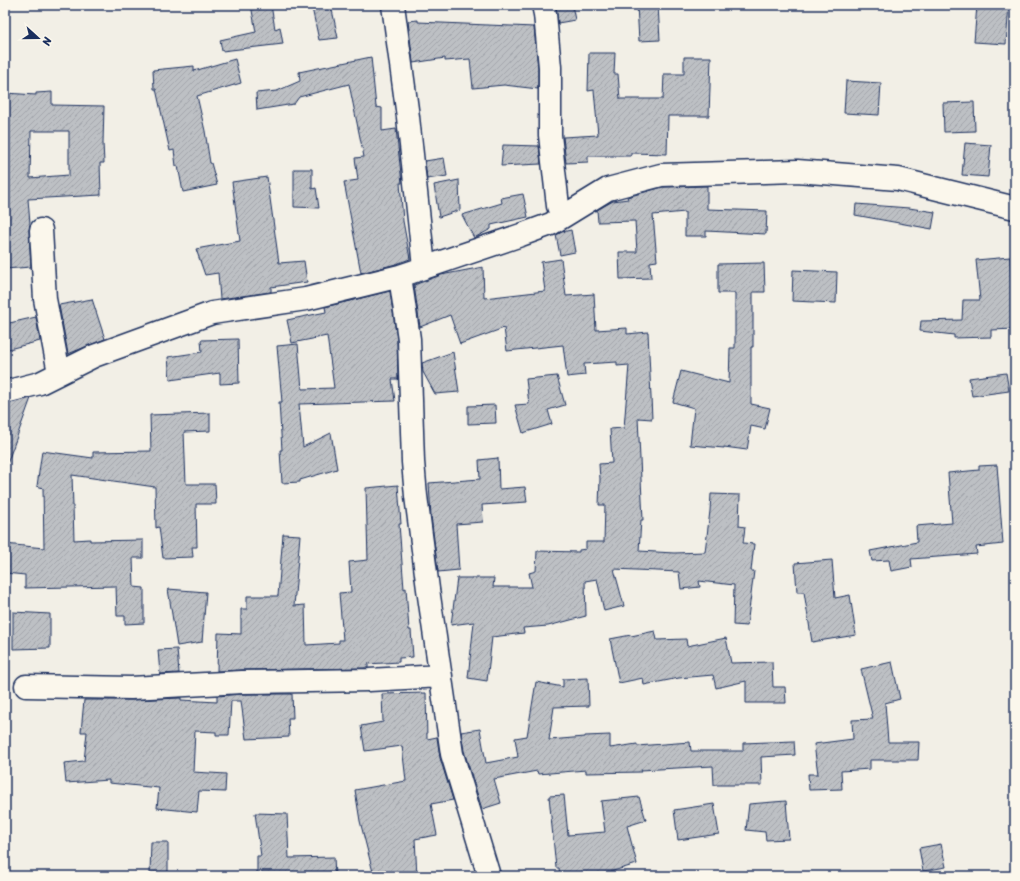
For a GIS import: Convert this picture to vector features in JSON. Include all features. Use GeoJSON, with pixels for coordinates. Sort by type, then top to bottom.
{"type":"FeatureCollection","features":[{"type":"Feature","properties":{"kind":"street"},"geometry":{"type":"LineString","coordinates":[[393,5],[408,117],[424,267]]}},
{"type":"Feature","properties":{"kind":"street"},"geometry":{"type":"LineString","coordinates":[[542,5],[545,14],[550,67],[550,134],[558,206],[562,217]]}},
{"type":"Feature","properties":{"kind":"street"},"geometry":{"type":"LineString","coordinates":[[5,392],[40,383],[94,356],[212,313],[306,299],[400,276],[551,224],[608,189],[661,175],[797,171],[898,179],[1015,208]]}},
{"type":"Feature","properties":{"kind":"street"},"geometry":{"type":"LineString","coordinates":[[41,230],[45,299],[59,374]]}},
{"type":"Feature","properties":{"kind":"street"},"geometry":{"type":"LineString","coordinates":[[400,276],[409,339],[413,462],[416,496],[452,754],[489,876]]}},
{"type":"Feature","properties":{"kind":"street"},"geometry":{"type":"LineString","coordinates":[[26,686],[131,688],[242,682],[369,680],[441,676]]}},
{"type":"Feature","properties":{"kind":"building"},"geometry":{"type":"Polygon","coordinates":[[[251,5],[271,5],[275,29],[280,27],[283,44],[222,51],[220,40],[256,32],[251,5]]]}},
{"type":"Feature","properties":{"kind":"building"},"geometry":{"type":"Polygon","coordinates":[[[331,5],[338,38],[319,40],[312,8],[331,5]]]}},
{"type":"Feature","properties":{"kind":"building"},"geometry":{"type":"Polygon","coordinates":[[[556,5],[572,5],[575,20],[558,23],[556,5]]]}},
{"type":"Feature","properties":{"kind":"building"},"geometry":{"type":"Polygon","coordinates":[[[637,5],[658,5],[660,40],[639,41],[637,5]]]}},
{"type":"Feature","properties":{"kind":"building"},"geometry":{"type":"Polygon","coordinates":[[[977,5],[1009,5],[1006,44],[974,42],[977,5]]]}},
{"type":"Feature","properties":{"kind":"building"},"geometry":{"type":"Polygon","coordinates":[[[418,20],[418,22],[534,27],[538,68],[538,89],[504,85],[473,88],[470,59],[445,61],[445,58],[413,63],[408,21],[418,20]]]}},
{"type":"Feature","properties":{"kind":"building"},"geometry":{"type":"Polygon","coordinates":[[[589,53],[615,53],[614,74],[618,74],[620,99],[663,99],[664,74],[684,74],[684,57],[711,57],[709,116],[668,116],[667,154],[631,153],[631,156],[588,156],[588,162],[566,163],[563,137],[598,135],[594,90],[588,91],[589,53]]]}},
{"type":"Feature","properties":{"kind":"building"},"geometry":{"type":"Polygon","coordinates":[[[371,57],[376,107],[382,108],[382,131],[396,129],[402,183],[400,183],[403,221],[410,259],[361,273],[344,182],[358,180],[355,158],[364,157],[349,84],[299,97],[294,104],[257,110],[256,93],[277,91],[300,81],[299,72],[371,57]]]}},
{"type":"Feature","properties":{"kind":"building"},"geometry":{"type":"Polygon","coordinates":[[[235,59],[241,83],[197,96],[210,163],[217,185],[183,192],[178,166],[176,166],[174,150],[170,151],[156,89],[154,89],[153,70],[194,66],[194,71],[235,59]]]}},
{"type":"Feature","properties":{"kind":"building"},"geometry":{"type":"Polygon","coordinates":[[[846,81],[881,83],[879,115],[844,113],[846,81]]]}},
{"type":"Feature","properties":{"kind":"building"},"geometry":{"type":"Polygon","coordinates":[[[52,92],[52,105],[104,106],[104,163],[100,163],[101,195],[28,199],[31,267],[5,269],[5,93],[36,95],[36,93],[52,92]],[[31,131],[30,178],[69,175],[69,131],[31,131]]]}},
{"type":"Feature","properties":{"kind":"building"},"geometry":{"type":"Polygon","coordinates":[[[974,102],[975,131],[944,132],[943,103],[974,102]]]}},
{"type":"Feature","properties":{"kind":"building"},"geometry":{"type":"Polygon","coordinates":[[[965,143],[991,145],[988,177],[962,175],[965,143]]]}},
{"type":"Feature","properties":{"kind":"building"},"geometry":{"type":"Polygon","coordinates":[[[503,145],[539,146],[541,164],[501,166],[503,145]]]}},
{"type":"Feature","properties":{"kind":"building"},"geometry":{"type":"Polygon","coordinates":[[[444,158],[447,176],[427,179],[425,161],[444,158]]]}},
{"type":"Feature","properties":{"kind":"building"},"geometry":{"type":"Polygon","coordinates":[[[294,169],[312,169],[312,189],[316,188],[319,208],[294,207],[294,169]]]}},
{"type":"Feature","properties":{"kind":"building"},"geometry":{"type":"Polygon","coordinates":[[[267,177],[279,263],[304,261],[307,282],[271,287],[271,292],[220,299],[218,273],[205,275],[196,249],[240,241],[232,182],[267,177]]]}},
{"type":"Feature","properties":{"kind":"building"},"geometry":{"type":"Polygon","coordinates":[[[459,180],[460,210],[439,217],[434,185],[459,180]]]}},
{"type":"Feature","properties":{"kind":"building"},"geometry":{"type":"Polygon","coordinates":[[[707,186],[707,209],[767,211],[766,234],[706,231],[706,236],[685,236],[685,212],[653,215],[657,261],[650,262],[651,278],[620,279],[619,252],[637,252],[635,221],[598,222],[597,210],[613,201],[628,199],[627,197],[663,187],[707,186]]]}},
{"type":"Feature","properties":{"kind":"building"},"geometry":{"type":"Polygon","coordinates":[[[523,194],[528,217],[491,225],[491,229],[474,238],[462,215],[502,203],[501,198],[523,194]]]}},
{"type":"Feature","properties":{"kind":"building"},"geometry":{"type":"Polygon","coordinates":[[[856,204],[909,208],[935,212],[932,229],[855,215],[856,204]]]}},
{"type":"Feature","properties":{"kind":"building"},"geometry":{"type":"Polygon","coordinates":[[[571,230],[575,252],[560,255],[556,235],[571,230]]]}},
{"type":"Feature","properties":{"kind":"building"},"geometry":{"type":"Polygon","coordinates":[[[1010,257],[1013,301],[1015,301],[1015,329],[991,330],[991,337],[954,338],[954,335],[920,331],[921,321],[962,320],[963,300],[980,300],[976,260],[1010,257]]]}},
{"type":"Feature","properties":{"kind":"building"},"geometry":{"type":"Polygon","coordinates":[[[561,259],[566,296],[594,294],[596,330],[627,328],[627,334],[648,332],[652,419],[638,418],[643,520],[641,520],[639,551],[674,553],[705,552],[711,494],[740,495],[739,526],[745,527],[743,543],[754,544],[751,571],[754,571],[747,626],[733,625],[734,585],[699,581],[700,587],[681,589],[679,572],[614,569],[624,606],[604,611],[597,579],[585,581],[586,616],[548,626],[523,628],[524,633],[492,637],[487,681],[468,678],[474,622],[451,625],[457,578],[494,578],[493,587],[532,587],[529,573],[536,571],[537,551],[579,552],[579,550],[586,549],[586,542],[604,542],[605,505],[599,505],[599,464],[612,463],[610,429],[624,428],[629,365],[617,366],[617,362],[584,364],[585,375],[567,377],[563,345],[507,351],[504,328],[460,344],[450,315],[420,327],[414,285],[441,275],[483,267],[484,298],[545,291],[541,262],[561,259]]]}},
{"type":"Feature","properties":{"kind":"building"},"geometry":{"type":"Polygon","coordinates":[[[764,263],[765,292],[753,292],[751,404],[770,408],[765,429],[751,426],[747,450],[690,445],[694,408],[673,402],[681,371],[729,383],[730,348],[735,348],[735,293],[718,293],[718,264],[764,263]]]}},
{"type":"Feature","properties":{"kind":"building"},"geometry":{"type":"Polygon","coordinates":[[[793,270],[837,272],[836,303],[792,301],[793,270]]]}},
{"type":"Feature","properties":{"kind":"building"},"geometry":{"type":"Polygon","coordinates":[[[390,291],[397,340],[398,379],[392,379],[395,401],[299,404],[303,447],[331,433],[337,469],[300,480],[300,482],[282,483],[280,450],[282,450],[279,402],[282,402],[277,346],[298,344],[302,389],[334,388],[327,336],[292,343],[287,320],[326,312],[325,307],[390,291]]]}},
{"type":"Feature","properties":{"kind":"building"},"geometry":{"type":"Polygon","coordinates":[[[92,299],[105,339],[68,354],[59,305],[92,299]]]}},
{"type":"Feature","properties":{"kind":"building"},"geometry":{"type":"Polygon","coordinates":[[[36,317],[40,341],[5,350],[5,324],[36,317]]]}},
{"type":"Feature","properties":{"kind":"building"},"geometry":{"type":"Polygon","coordinates":[[[238,339],[239,383],[220,384],[220,373],[170,380],[168,357],[202,352],[201,340],[238,339]]]}},
{"type":"Feature","properties":{"kind":"building"},"geometry":{"type":"Polygon","coordinates":[[[453,352],[459,392],[435,394],[423,372],[422,363],[453,352]]]}},
{"type":"Feature","properties":{"kind":"building"},"geometry":{"type":"Polygon","coordinates":[[[1006,373],[1009,391],[972,396],[969,378],[1006,373]]]}},
{"type":"Feature","properties":{"kind":"building"},"geometry":{"type":"Polygon","coordinates":[[[557,376],[565,405],[548,410],[552,424],[523,433],[515,405],[529,404],[526,379],[557,376]]]}},
{"type":"Feature","properties":{"kind":"building"},"geometry":{"type":"Polygon","coordinates":[[[31,398],[7,464],[5,464],[5,413],[7,404],[31,398]]]}},
{"type":"Feature","properties":{"kind":"building"},"geometry":{"type":"Polygon","coordinates":[[[495,405],[496,423],[468,424],[468,406],[495,405]]]}},
{"type":"Feature","properties":{"kind":"building"},"geometry":{"type":"Polygon","coordinates":[[[210,413],[210,431],[184,432],[186,484],[215,484],[216,504],[196,504],[197,547],[192,547],[193,557],[163,558],[159,527],[156,528],[155,487],[72,475],[74,540],[143,540],[143,558],[133,558],[134,587],[144,588],[144,623],[125,624],[125,616],[117,616],[116,586],[25,588],[25,575],[5,573],[5,544],[44,548],[43,488],[37,486],[42,451],[93,458],[93,452],[151,451],[150,415],[210,413]]]}},
{"type":"Feature","properties":{"kind":"building"},"geometry":{"type":"Polygon","coordinates":[[[498,458],[499,489],[525,487],[527,502],[482,505],[483,522],[456,524],[459,570],[438,572],[431,516],[429,483],[480,479],[479,460],[498,458]]]}},
{"type":"Feature","properties":{"kind":"building"},"geometry":{"type":"Polygon","coordinates":[[[997,465],[1003,544],[976,547],[977,554],[911,559],[912,567],[891,571],[889,560],[872,561],[870,551],[917,542],[916,526],[952,523],[948,473],[979,470],[979,466],[997,465]]]}},
{"type":"Feature","properties":{"kind":"building"},"geometry":{"type":"Polygon","coordinates":[[[398,485],[401,524],[399,524],[404,589],[406,588],[409,630],[411,630],[413,657],[399,658],[399,662],[368,664],[368,668],[217,671],[218,633],[241,634],[241,609],[247,609],[247,596],[278,596],[283,534],[300,535],[294,606],[305,605],[306,645],[339,643],[339,640],[343,640],[339,593],[351,592],[349,562],[368,560],[366,488],[398,485]]]}},
{"type":"Feature","properties":{"kind":"building"},"geometry":{"type":"Polygon","coordinates":[[[832,560],[835,598],[850,595],[856,635],[812,642],[804,592],[797,592],[795,563],[832,560]]]}},
{"type":"Feature","properties":{"kind":"building"},"geometry":{"type":"Polygon","coordinates":[[[168,589],[206,592],[202,642],[177,646],[168,589]]]}},
{"type":"Feature","properties":{"kind":"building"},"geometry":{"type":"Polygon","coordinates":[[[13,612],[50,614],[50,648],[13,649],[13,612]]]}},
{"type":"Feature","properties":{"kind":"building"},"geometry":{"type":"Polygon","coordinates":[[[655,631],[657,640],[686,639],[687,646],[726,638],[731,663],[772,662],[773,687],[785,687],[786,703],[746,703],[746,681],[716,688],[713,675],[679,678],[644,685],[643,678],[619,683],[610,639],[655,631]]]}},
{"type":"Feature","properties":{"kind":"building"},"geometry":{"type":"Polygon","coordinates":[[[177,649],[179,673],[160,674],[158,650],[177,649]]]}},
{"type":"Feature","properties":{"kind":"building"},"geometry":{"type":"Polygon","coordinates":[[[892,662],[900,699],[885,703],[888,742],[919,742],[918,760],[870,760],[870,769],[841,771],[842,789],[809,790],[808,774],[818,774],[814,744],[853,739],[852,720],[873,719],[861,669],[892,662]]]}},
{"type":"Feature","properties":{"kind":"building"},"geometry":{"type":"Polygon","coordinates":[[[588,678],[589,706],[554,707],[549,740],[610,735],[610,748],[637,744],[637,746],[690,742],[691,751],[743,751],[743,743],[794,741],[795,755],[761,757],[762,785],[714,785],[713,766],[641,770],[642,772],[586,773],[586,770],[538,774],[537,771],[494,779],[501,803],[482,809],[464,751],[461,732],[480,729],[486,763],[518,757],[515,738],[527,736],[536,682],[563,687],[563,679],[588,678]]]}},
{"type":"Feature","properties":{"kind":"building"},"geometry":{"type":"Polygon","coordinates":[[[426,693],[427,739],[437,737],[440,758],[453,800],[431,804],[437,835],[415,839],[417,876],[374,876],[360,821],[355,790],[406,781],[402,746],[365,751],[361,726],[383,722],[382,694],[426,693]]]}},
{"type":"Feature","properties":{"kind":"building"},"geometry":{"type":"Polygon","coordinates":[[[242,694],[292,694],[293,718],[288,718],[289,737],[246,739],[241,701],[231,701],[229,735],[216,735],[216,732],[195,731],[193,772],[226,774],[225,792],[199,791],[197,812],[157,808],[159,788],[109,783],[109,780],[66,783],[64,763],[84,761],[87,732],[81,732],[84,700],[181,698],[181,700],[217,702],[217,696],[242,694]]]}},
{"type":"Feature","properties":{"kind":"building"},"geometry":{"type":"Polygon","coordinates":[[[564,795],[568,835],[605,832],[601,801],[639,797],[646,820],[627,826],[637,864],[606,873],[606,876],[560,876],[559,868],[556,868],[549,796],[564,795]]]}},
{"type":"Feature","properties":{"kind":"building"},"geometry":{"type":"Polygon","coordinates":[[[786,801],[789,839],[766,840],[765,832],[746,830],[749,804],[786,801]]]}},
{"type":"Feature","properties":{"kind":"building"},"geometry":{"type":"Polygon","coordinates":[[[714,804],[719,834],[678,840],[674,810],[714,804]]]}},
{"type":"Feature","properties":{"kind":"building"},"geometry":{"type":"Polygon","coordinates":[[[255,813],[287,814],[289,858],[334,857],[335,876],[257,876],[257,856],[261,856],[255,813]]]}},
{"type":"Feature","properties":{"kind":"building"},"geometry":{"type":"Polygon","coordinates":[[[151,842],[168,842],[168,873],[150,873],[151,842]]]}},
{"type":"Feature","properties":{"kind":"building"},"geometry":{"type":"Polygon","coordinates":[[[941,844],[946,867],[923,871],[919,848],[941,844]]]}}]}
